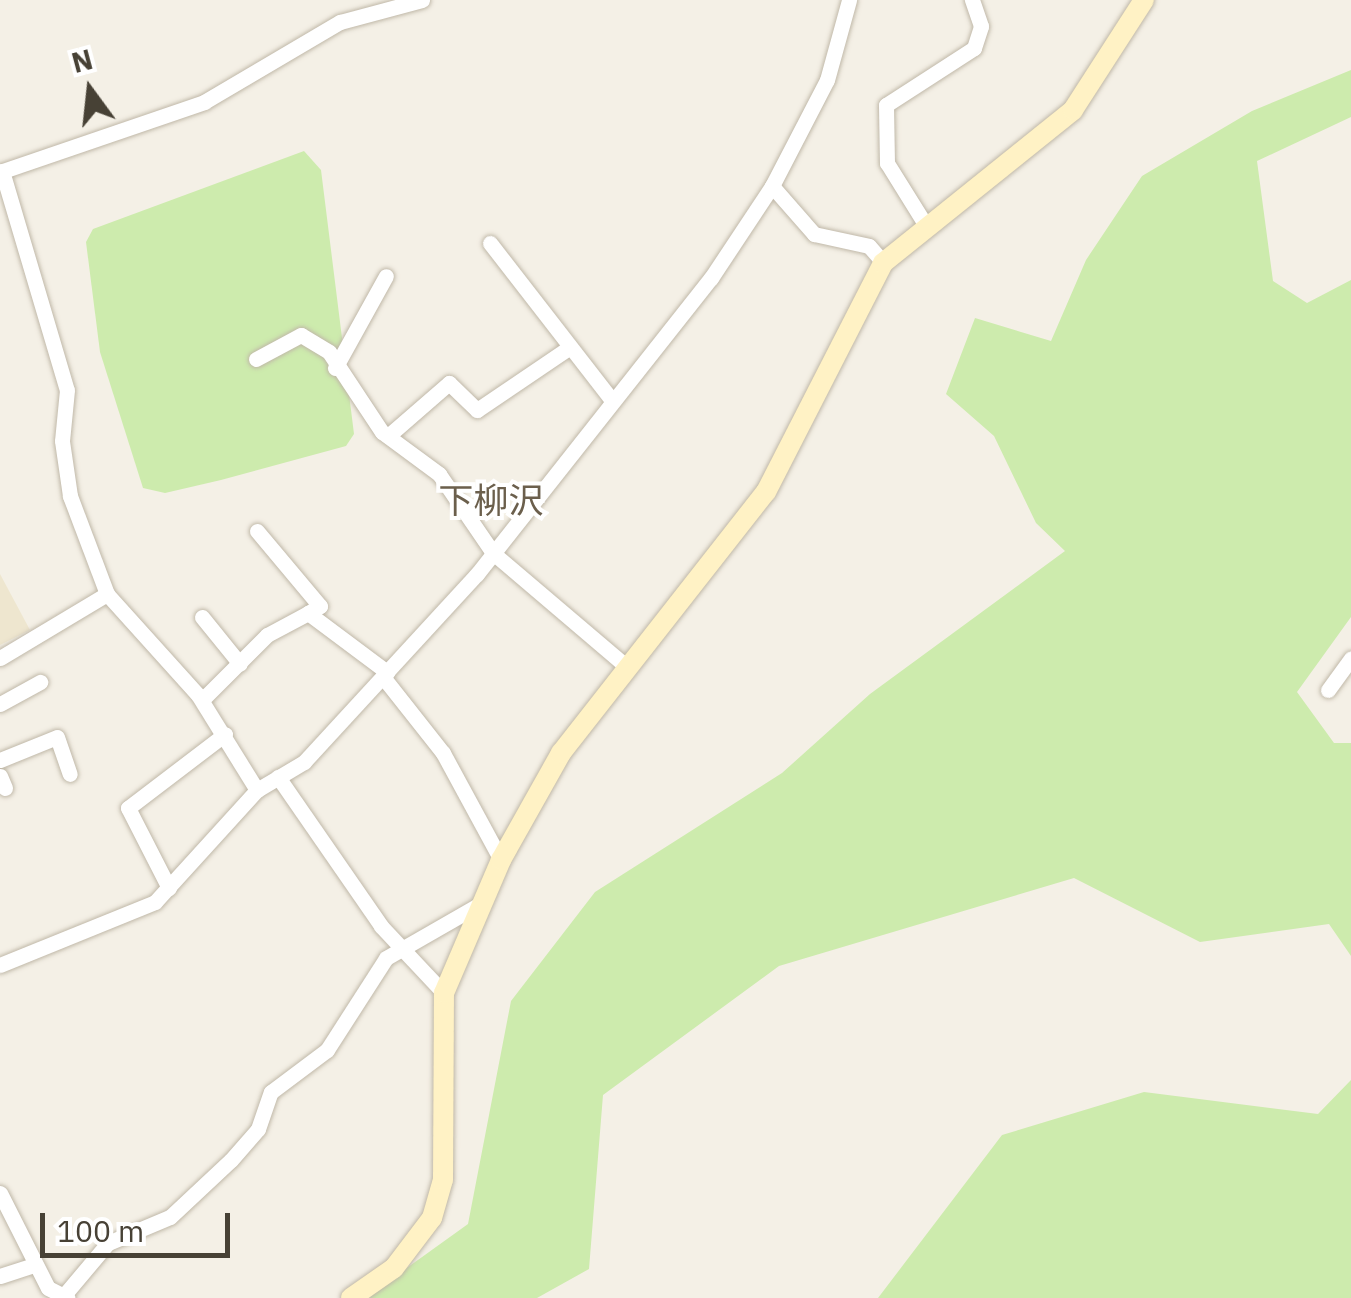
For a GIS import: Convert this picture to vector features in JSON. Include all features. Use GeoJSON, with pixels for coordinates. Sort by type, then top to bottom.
{"type":"FeatureCollection","features":[{"type":"Feature","properties":{"kind":"street"},"geometry":{"type":"LineString","coordinates":[[256,790],[202,700],[107,594],[70,496],[62,441],[68,390],[1,172],[204,102],[340,22],[422,0]]}},
{"type":"Feature","properties":{"kind":"street"},"geometry":{"type":"LineString","coordinates":[[0,964],[154,902],[256,790],[278,777],[385,674],[493,553],[711,278],[772,186],[827,80],[850,0]]}},
{"type":"Feature","properties":{"kind":"street"},"geometry":{"type":"LineString","coordinates":[[924,224],[887,163],[886,105],[974,48],[981,26],[972,0]]}},
{"type":"Feature","properties":{"kind":"street"},"geometry":{"type":"LineString","coordinates":[[352,1298],[418,1242],[443,1180],[444,993],[502,860],[561,752],[766,492],[884,262],[924,224],[1073,110],[1144,0]]}},
{"type":"Feature","properties":{"kind":"street"},"geometry":{"type":"LineString","coordinates":[[772,186],[814,234],[869,246],[884,262]]}},
{"type":"Feature","properties":{"kind":"street"},"geometry":{"type":"LineString","coordinates":[[490,243],[546,304],[570,347],[611,400]]}},
{"type":"Feature","properties":{"kind":"street"},"geometry":{"type":"LineString","coordinates":[[335,368],[386,276]]}},
{"type":"Feature","properties":{"kind":"street"},"geometry":{"type":"LineString","coordinates":[[256,358],[302,335],[329,352],[335,368],[388,436],[439,474],[493,553],[628,668]]}},
{"type":"Feature","properties":{"kind":"street"},"geometry":{"type":"LineString","coordinates":[[388,436],[449,383],[477,410],[570,347]]}},
{"type":"Feature","properties":{"kind":"street"},"geometry":{"type":"LineString","coordinates":[[202,700],[240,664],[320,606],[257,531]]}},
{"type":"Feature","properties":{"kind":"street"},"geometry":{"type":"LineString","coordinates":[[0,658],[107,594]]}},
{"type":"Feature","properties":{"kind":"street"},"geometry":{"type":"LineString","coordinates":[[308,613],[385,674],[443,753],[502,860]]}},
{"type":"Feature","properties":{"kind":"street"},"geometry":{"type":"LineString","coordinates":[[202,618],[240,664]]}},
{"type":"Feature","properties":{"kind":"street"},"geometry":{"type":"LineString","coordinates":[[1328,690],[1351,658]]}},
{"type":"Feature","properties":{"kind":"street"},"geometry":{"type":"LineString","coordinates":[[0,704],[40,682]]}},
{"type":"Feature","properties":{"kind":"street"},"geometry":{"type":"LineString","coordinates":[[169,888],[128,808],[225,734]]}},
{"type":"Feature","properties":{"kind":"street"},"geometry":{"type":"LineString","coordinates":[[0,760],[57,737],[70,774]]}},
{"type":"Feature","properties":{"kind":"street"},"geometry":{"type":"LineString","coordinates":[[278,777],[381,926],[402,943],[444,993]]}},
{"type":"Feature","properties":{"kind":"street"},"geometry":{"type":"LineString","coordinates":[[0,1193],[48,1288],[66,1296],[108,1243],[170,1217],[232,1160],[258,1129],[271,1092],[327,1050],[359,990],[402,943],[482,903]]}},
{"type":"Feature","properties":{"kind":"street"},"geometry":{"type":"LineString","coordinates":[[0,1276],[34,1265]]}},
{"type":"Feature","properties":{"kind":"shaded area"},"geometry":{"type":"Polygon","coordinates":[[[0,574],[30,630],[0,645],[0,574]]]}},
{"type":"Feature","properties":{"kind":"green space"},"geometry":{"type":"Polygon","coordinates":[[[1351,70],[1351,117],[1257,161],[1273,281],[1307,303],[1351,280],[1351,617],[1297,692],[1334,743],[1351,743],[1351,956],[1329,924],[1200,942],[1074,878],[779,966],[603,1095],[589,1269],[537,1298],[365,1298],[468,1224],[511,1001],[595,892],[782,773],[870,694],[1065,551],[1036,523],[994,436],[946,394],[975,318],[1051,341],[1086,260],[1142,176],[1252,111],[1351,70]]]}},
{"type":"Feature","properties":{"kind":"green space"},"geometry":{"type":"Polygon","coordinates":[[[304,151],[321,170],[354,434],[346,446],[221,480],[165,493],[143,488],[100,352],[86,242],[93,229],[304,151]]]}},
{"type":"Feature","properties":{"kind":"green space"},"geometry":{"type":"Polygon","coordinates":[[[1351,1080],[1351,1298],[878,1298],[1002,1135],[1144,1092],[1318,1114],[1351,1080]]]}},
{"type":"Feature","properties":{"kind":"district","name":"下柳沢"},"geometry":{"type":"Point","coordinates":[491,500]}}]}
